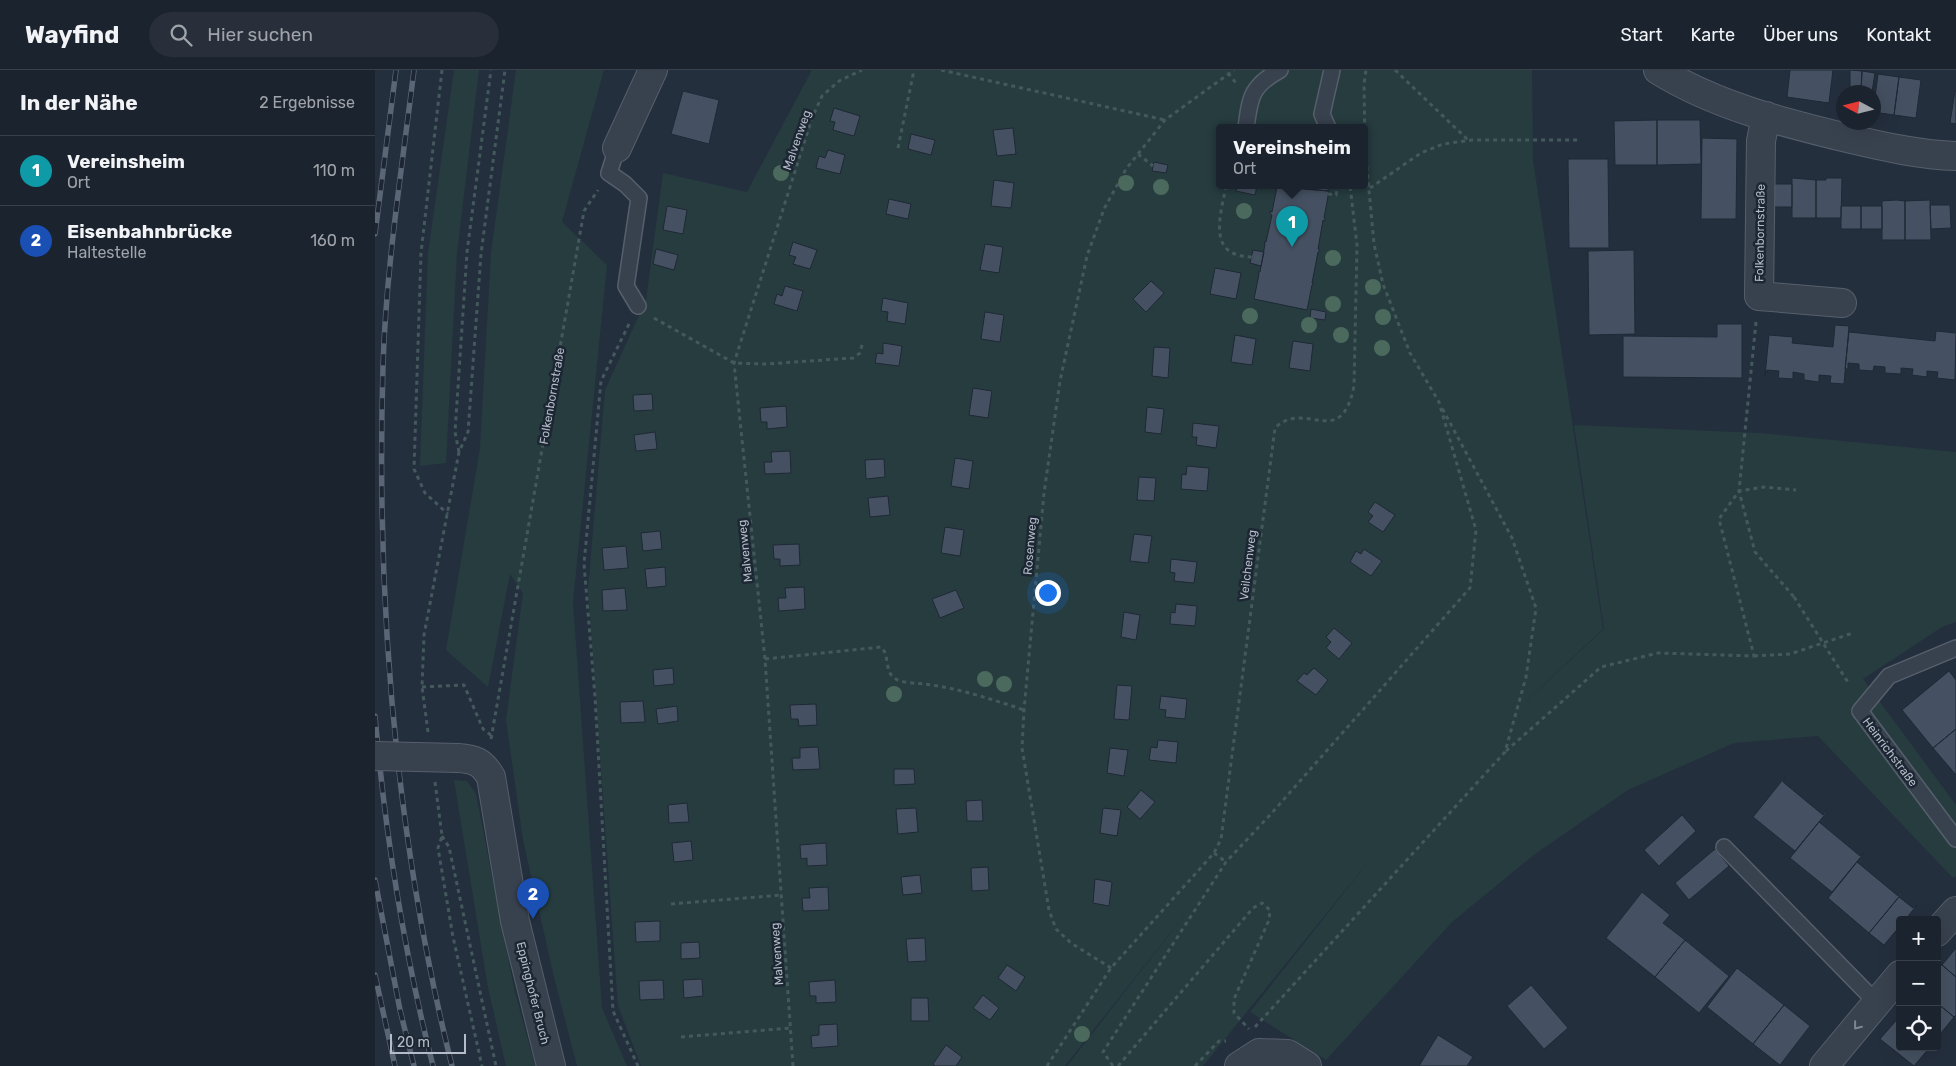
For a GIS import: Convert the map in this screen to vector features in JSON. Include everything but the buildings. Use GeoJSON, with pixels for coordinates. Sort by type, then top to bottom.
{"type":"FeatureCollection","features":[{"type":"Feature","properties":{"kind":"street"},"geometry":{"type":"LineString","coordinates":[[613,161],[653,70]]}},
{"type":"Feature","properties":{"kind":"street"},"geometry":{"type":"LineString","coordinates":[[1658,70],[1674,80],[1718,100],[1766,116],[1885,147],[1956,156]]}},
{"type":"Feature","properties":{"kind":"street","name":"Folkenbornstraße"},"geometry":{"type":"LineString","coordinates":[[1766,116],[1761,141],[1759,296],[1842,303]]}},
{"type":"Feature","properties":{"kind":"street","name":"Eppinghofer Bruch"},"geometry":{"type":"LineString","coordinates":[[375,756],[472,758],[480,762],[491,777],[515,921],[551,1066]]}},
{"type":"Feature","properties":{"kind":"street"},"geometry":{"type":"LineString","coordinates":[[1941,928],[1956,911]]}},
{"type":"Feature","properties":{"kind":"street"},"geometry":{"type":"LineString","coordinates":[[1824,1066],[1896,980]]}},
{"type":"Feature","properties":{"kind":"street"},"geometry":{"type":"LineString","coordinates":[[1249,1060],[1288,1054],[1307,1066]]}},
{"type":"Feature","properties":{"kind":"lane"},"geometry":{"type":"LineString","coordinates":[[1246,124],[1249,98],[1266,78],[1280,70]]}},
{"type":"Feature","properties":{"kind":"lane"},"geometry":{"type":"LineString","coordinates":[[1318,124],[1322,114],[1328,70]]}},
{"type":"Feature","properties":{"kind":"lane"},"geometry":{"type":"LineString","coordinates":[[1322,114],[1326,124]]}},
{"type":"Feature","properties":{"kind":"lane"},"geometry":{"type":"LineString","coordinates":[[613,161],[625,184],[639,198],[626,286],[638,306]]}},
{"type":"Feature","properties":{"kind":"lane","name":"Heinrichstraße"},"geometry":{"type":"LineString","coordinates":[[1956,648],[1889,676],[1859,711],[1956,839]]}},
{"type":"Feature","properties":{"kind":"lane"},"geometry":{"type":"LineString","coordinates":[[1725,847],[1876,1002]]}},
{"type":"Feature","properties":{"kind":"path"},"geometry":{"type":"LineString","coordinates":[[442,70],[421,253],[414,468],[425,493],[448,514]]}},
{"type":"Feature","properties":{"kind":"path"},"geometry":{"type":"LineString","coordinates":[[459,452],[455,432],[467,252],[491,70]]}},
{"type":"Feature","properties":{"kind":"path"},"geometry":{"type":"LineString","coordinates":[[429,737],[422,687],[424,635],[459,452],[468,432],[481,254],[505,70]]}},
{"type":"Feature","properties":{"kind":"path","name":"Malvenweg"},"geometry":{"type":"LineString","coordinates":[[793,1066],[765,659],[734,362],[812,118],[822,96],[839,81],[862,70]]}},
{"type":"Feature","properties":{"kind":"path"},"geometry":{"type":"LineString","coordinates":[[898,148],[914,70]]}},
{"type":"Feature","properties":{"kind":"path"},"geometry":{"type":"LineString","coordinates":[[941,70],[1165,120]]}},
{"type":"Feature","properties":{"kind":"path","name":"Rosenweg"},"geometry":{"type":"LineString","coordinates":[[1111,968],[1071,944],[1056,930],[1049,910],[1022,748],[1044,493],[1060,381],[1087,256],[1104,209],[1126,169],[1165,120],[1234,70]]}},
{"type":"Feature","properties":{"kind":"path"},"geometry":{"type":"LineString","coordinates":[[1365,124],[1364,84],[1366,70]]}},
{"type":"Feature","properties":{"kind":"path"},"geometry":{"type":"LineString","coordinates":[[1395,70],[1469,140]]}},
{"type":"Feature","properties":{"kind":"path"},"geometry":{"type":"LineString","coordinates":[[1505,752],[1526,677],[1536,608],[1512,538],[1410,352],[1383,284],[1374,244],[1368,185],[1421,153],[1443,144],[1469,140],[1580,140]]}},
{"type":"Feature","properties":{"kind":"path"},"geometry":{"type":"LineString","coordinates":[[1137,154],[1153,166]]}},
{"type":"Feature","properties":{"kind":"path","name":"Folkenbornstraße"},"geometry":{"type":"LineString","coordinates":[[422,687],[465,685],[483,729],[491,736],[584,211],[613,161]]}},
{"type":"Feature","properties":{"kind":"path"},"geometry":{"type":"LineString","coordinates":[[1226,189],[1220,236],[1223,246],[1234,254],[1262,259]]}},
{"type":"Feature","properties":{"kind":"path"},"geometry":{"type":"LineString","coordinates":[[1328,194],[1336,195],[1337,189]]}},
{"type":"Feature","properties":{"kind":"path","name":"Veilchenweg"},"geometry":{"type":"LineString","coordinates":[[1111,968],[1214,853],[1221,839],[1275,428],[1282,421],[1293,417],[1325,422],[1335,420],[1344,413],[1351,401],[1355,386],[1357,245],[1350,189]]}},
{"type":"Feature","properties":{"kind":"path"},"geometry":{"type":"LineString","coordinates":[[1759,296],[1739,491],[1755,552],[1794,597],[1849,684]]}},
{"type":"Feature","properties":{"kind":"path"},"geometry":{"type":"LineString","coordinates":[[638,1066],[613,1011],[595,697],[584,564],[601,381],[638,306],[649,316],[734,362],[766,364],[853,358],[860,353],[863,341]]}},
{"type":"Feature","properties":{"kind":"path"},"geometry":{"type":"LineString","coordinates":[[1113,1066],[1103,1052],[1226,862],[1270,815],[1470,588],[1476,530],[1439,402]]}},
{"type":"Feature","properties":{"kind":"path"},"geometry":{"type":"LineString","coordinates":[[1754,656],[1719,519],[1739,491],[1764,487],[1797,490]]}},
{"type":"Feature","properties":{"kind":"path"},"geometry":{"type":"LineString","coordinates":[[1118,1066],[1253,908],[1262,903],[1270,910],[1269,920],[1234,999],[1234,1013],[1251,1032],[1505,752],[1601,667],[1658,653],[1754,656],[1790,654],[1853,633]]}},
{"type":"Feature","properties":{"kind":"path"},"geometry":{"type":"LineString","coordinates":[[765,659],[881,647],[885,651],[889,670],[894,678],[907,682],[946,687],[1024,710]]}},
{"type":"Feature","properties":{"kind":"path"},"geometry":{"type":"LineString","coordinates":[[434,776],[442,836],[439,848],[453,937],[482,1066]]}},
{"type":"Feature","properties":{"kind":"path"},"geometry":{"type":"LineString","coordinates":[[442,836],[449,847],[479,991],[497,1066]]}},
{"type":"Feature","properties":{"kind":"path"},"geometry":{"type":"LineString","coordinates":[[1214,853],[1226,862]]}},
{"type":"Feature","properties":{"kind":"path"},"geometry":{"type":"LineString","coordinates":[[671,904],[782,895]]}},
{"type":"Feature","properties":{"kind":"path"},"geometry":{"type":"LineString","coordinates":[[1047,1066],[1111,968]]}},
{"type":"Feature","properties":{"kind":"path"},"geometry":{"type":"LineString","coordinates":[[681,1037],[791,1028]]}},
{"type":"Feature","properties":{"kind":"green space"},"geometry":{"type":"Polygon","coordinates":[[[454,70],[479,70],[457,253],[446,463],[420,466],[428,253],[454,70]]]}},
{"type":"Feature","properties":{"kind":"green space"},"geometry":{"type":"Polygon","coordinates":[[[516,70],[604,70],[562,222],[607,265],[573,602],[602,1008],[627,1066],[577,1066],[554,977],[523,840],[506,720],[523,593],[510,574],[488,687],[446,650],[480,448],[491,253],[516,70]]]}},
{"type":"Feature","properties":{"kind":"green space"},"geometry":{"type":"Polygon","coordinates":[[[812,70],[1532,70],[1533,160],[1603,629],[1512,714],[1604,629],[1574,425],[1760,433],[1956,452],[1956,622],[1942,627],[1863,679],[1956,805],[1956,876],[1953,878],[1818,736],[1734,743],[1628,790],[1535,854],[1452,922],[1326,1060],[1250,1012],[1372,857],[1203,1066],[1067,1066],[1193,904],[1065,1066],[641,1066],[618,1006],[588,589],[605,390],[646,300],[663,173],[747,192],[812,70]]]}},
{"type":"Feature","properties":{"kind":"green space"},"geometry":{"type":"Polygon","coordinates":[[[454,780],[467,781],[476,794],[514,988],[535,1066],[506,1066],[488,988],[454,780]]]}},
{"type":"Feature","properties":{"kind":"railway"},"geometry":{"type":"LineString","coordinates":[[375,234],[396,70]]}},
{"type":"Feature","properties":{"kind":"railway"},"geometry":{"type":"LineString","coordinates":[[414,70],[387,292],[383,366],[383,542],[393,719],[403,806],[432,980],[452,1066]]}},
{"type":"Feature","properties":{"kind":"railway"},"geometry":{"type":"LineString","coordinates":[[375,716],[384,804],[397,892],[413,980],[433,1066]]}},
{"type":"Feature","properties":{"kind":"railway"},"geometry":{"type":"LineString","coordinates":[[375,880],[400,1010],[414,1066]]}},
{"type":"Feature","properties":{"kind":"railway"},"geometry":{"type":"LineString","coordinates":[[375,975],[395,1066]]}},
{"type":"Feature","properties":{"kind":"place","name":"Vereinsheim"},"geometry":{"type":"Point","coordinates":[1292,247]}},
{"type":"Feature","properties":{"kind":"place","name":"Eisenbahnbrücke"},"geometry":{"type":"Point","coordinates":[533,919]}}]}
